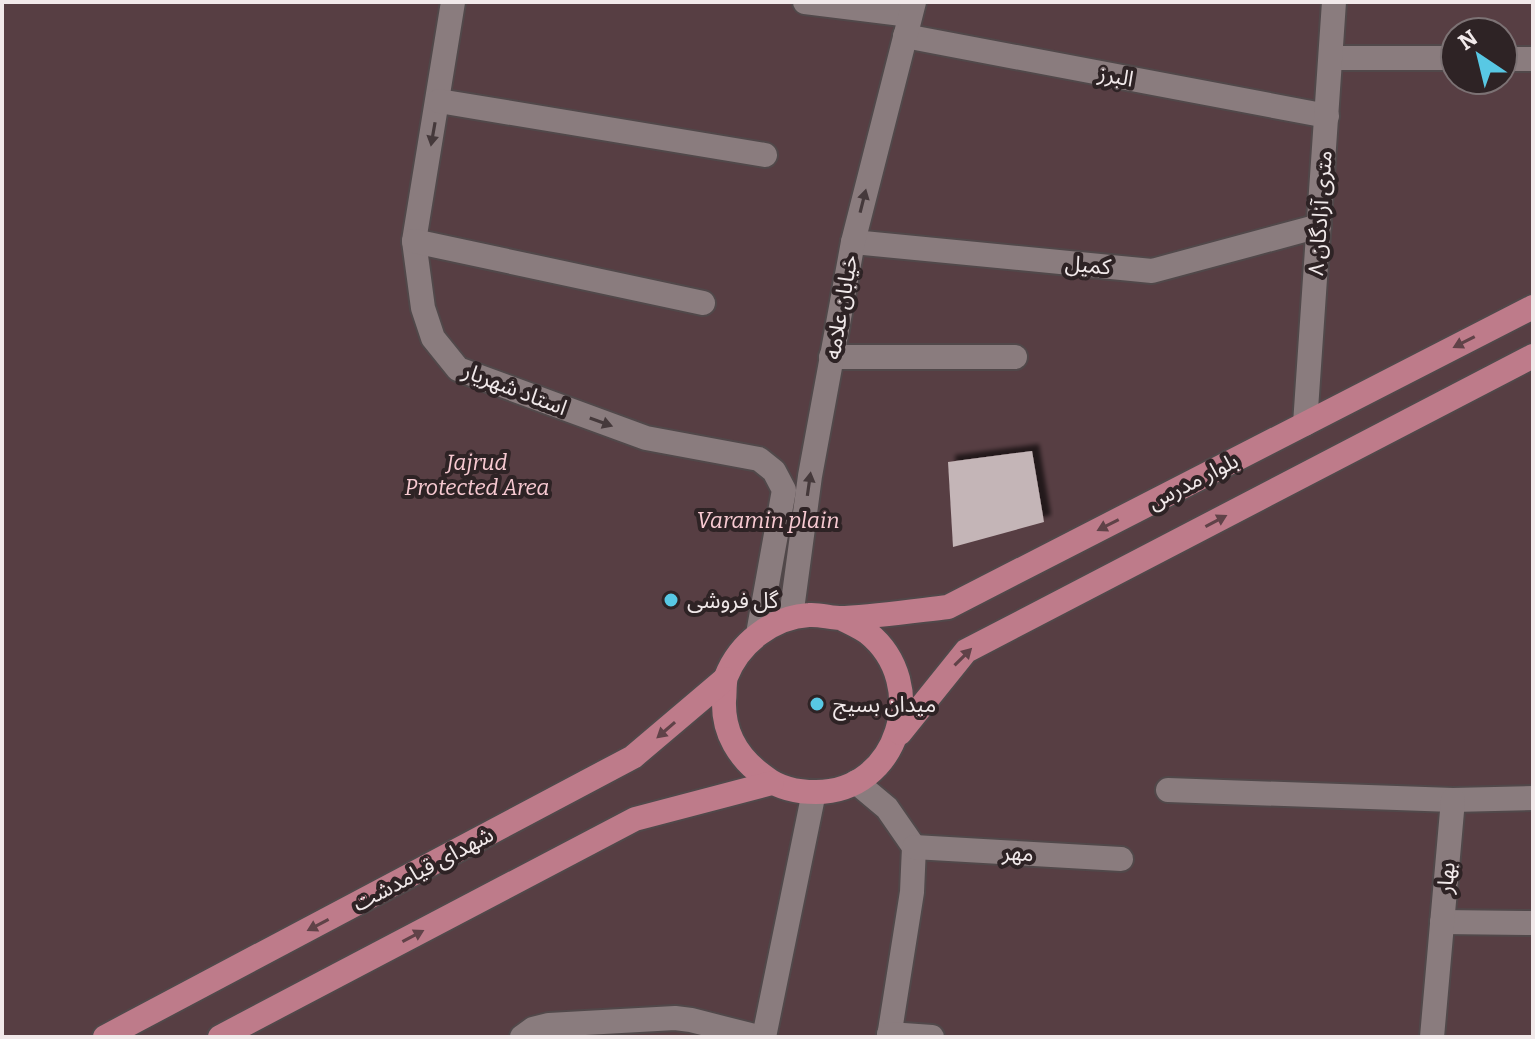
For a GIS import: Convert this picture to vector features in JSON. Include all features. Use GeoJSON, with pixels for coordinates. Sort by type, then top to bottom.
{"type":"FeatureCollection","features":[{"type":"Feature","properties":{"kind":"main road","name":"بلوار مدرس"},"geometry":{"type":"LineString","coordinates":[[841,618],[948,607],[1533,307]]}},
{"type":"Feature","properties":{"kind":"main road","name":"بلوار مدرس"},"geometry":{"type":"LineString","coordinates":[[896,738],[966,651],[1533,356]]}},
{"type":"Feature","properties":{"kind":"main road"},"geometry":{"type":"LineString","coordinates":[[812,614],[841,618],[867,632],[887,653],[900,680],[903,709],[896,738],[880,764],[856,782],[828,792],[798,792],[772,783],[747,764],[731,740],[724,711],[725,679],[738,655],[758,634],[791,617],[812,614]]}},
{"type":"Feature","properties":{"kind":"main road","name":"شهدای قیامدشت"},"geometry":{"type":"LineString","coordinates":[[105,1037],[633,757],[725,679]]}},
{"type":"Feature","properties":{"kind":"main road"},"geometry":{"type":"LineString","coordinates":[[220,1037],[635,819],[772,783]]}},
{"type":"Feature","properties":{"kind":"street","name":"استاد شهریار"},"geometry":{"type":"LineString","coordinates":[[453,2],[414,241],[423,308],[433,338],[458,369],[646,438],[759,459],[774,471],[784,490],[758,634]]}},
{"type":"Feature","properties":{"kind":"street","name":"البرز"},"geometry":{"type":"LineString","coordinates":[[805,2],[910,18],[1327,116]]}},
{"type":"Feature","properties":{"kind":"street","name":"۸ متری آزادگان"},"geometry":{"type":"LineString","coordinates":[[1305,424],[1334,2]]}},
{"type":"Feature","properties":{"kind":"street","name":"خیابان علامه"},"geometry":{"type":"LineString","coordinates":[[791,617],[810,476],[853,242],[910,18]]}},
{"type":"Feature","properties":{"kind":"street"},"geometry":{"type":"LineString","coordinates":[[1331,58],[1439,58]]}},
{"type":"Feature","properties":{"kind":"street"},"geometry":{"type":"LineString","coordinates":[[439,101],[765,155]]}},
{"type":"Feature","properties":{"kind":"street","name":"کمیل"},"geometry":{"type":"LineString","coordinates":[[853,242],[1152,271],[1319,226]]}},
{"type":"Feature","properties":{"kind":"street"},"geometry":{"type":"LineString","coordinates":[[414,241],[703,303]]}},
{"type":"Feature","properties":{"kind":"street"},"geometry":{"type":"LineString","coordinates":[[831,357],[1015,357]]}},
{"type":"Feature","properties":{"kind":"street"},"geometry":{"type":"LineString","coordinates":[[856,782],[887,808],[914,847],[912,892],[889,1036],[932,1037]]}},
{"type":"Feature","properties":{"kind":"street"},"geometry":{"type":"LineString","coordinates":[[1168,790],[1453,800],[1533,798]]}},
{"type":"Feature","properties":{"kind":"street"},"geometry":{"type":"LineString","coordinates":[[764,1037],[814,792]]}},
{"type":"Feature","properties":{"kind":"street","name":"بهار"},"geometry":{"type":"LineString","coordinates":[[1432,1037],[1453,800]]}},
{"type":"Feature","properties":{"kind":"street","name":"مهر"},"geometry":{"type":"LineString","coordinates":[[914,847],[1121,859]]}},
{"type":"Feature","properties":{"kind":"street"},"geometry":{"type":"LineString","coordinates":[[1442,922],[1533,923]]}},
{"type":"Feature","properties":{"kind":"street"},"geometry":{"type":"LineString","coordinates":[[522,1037],[533,1029],[549,1025],[673,1028],[691,1020],[758,1037]]}},
{"type":"Feature","properties":{"kind":"green space","name":"Jajrud Protected Area"},"geometry":{"type":"Polygon","coordinates":[[[2,2],[1533,2],[1533,1037],[2,1037],[2,2]]]}},
{"type":"Feature","properties":{"kind":"building"},"geometry":{"type":"Polygon","coordinates":[[[1032,451],[1044,522],[953,547],[948,462],[1032,451]]]}},
{"type":"Feature","properties":{"kind":"place","name":"گل فروشی"},"geometry":{"type":"Point","coordinates":[671,600]}},
{"type":"Feature","properties":{"kind":"place","name":"میدان بسیج"},"geometry":{"type":"Point","coordinates":[817,704]}},
{"type":"Feature","properties":{"kind":"park label","name":"Varamin plain"},"geometry":{"type":"Point","coordinates":[768,520]}}]}
